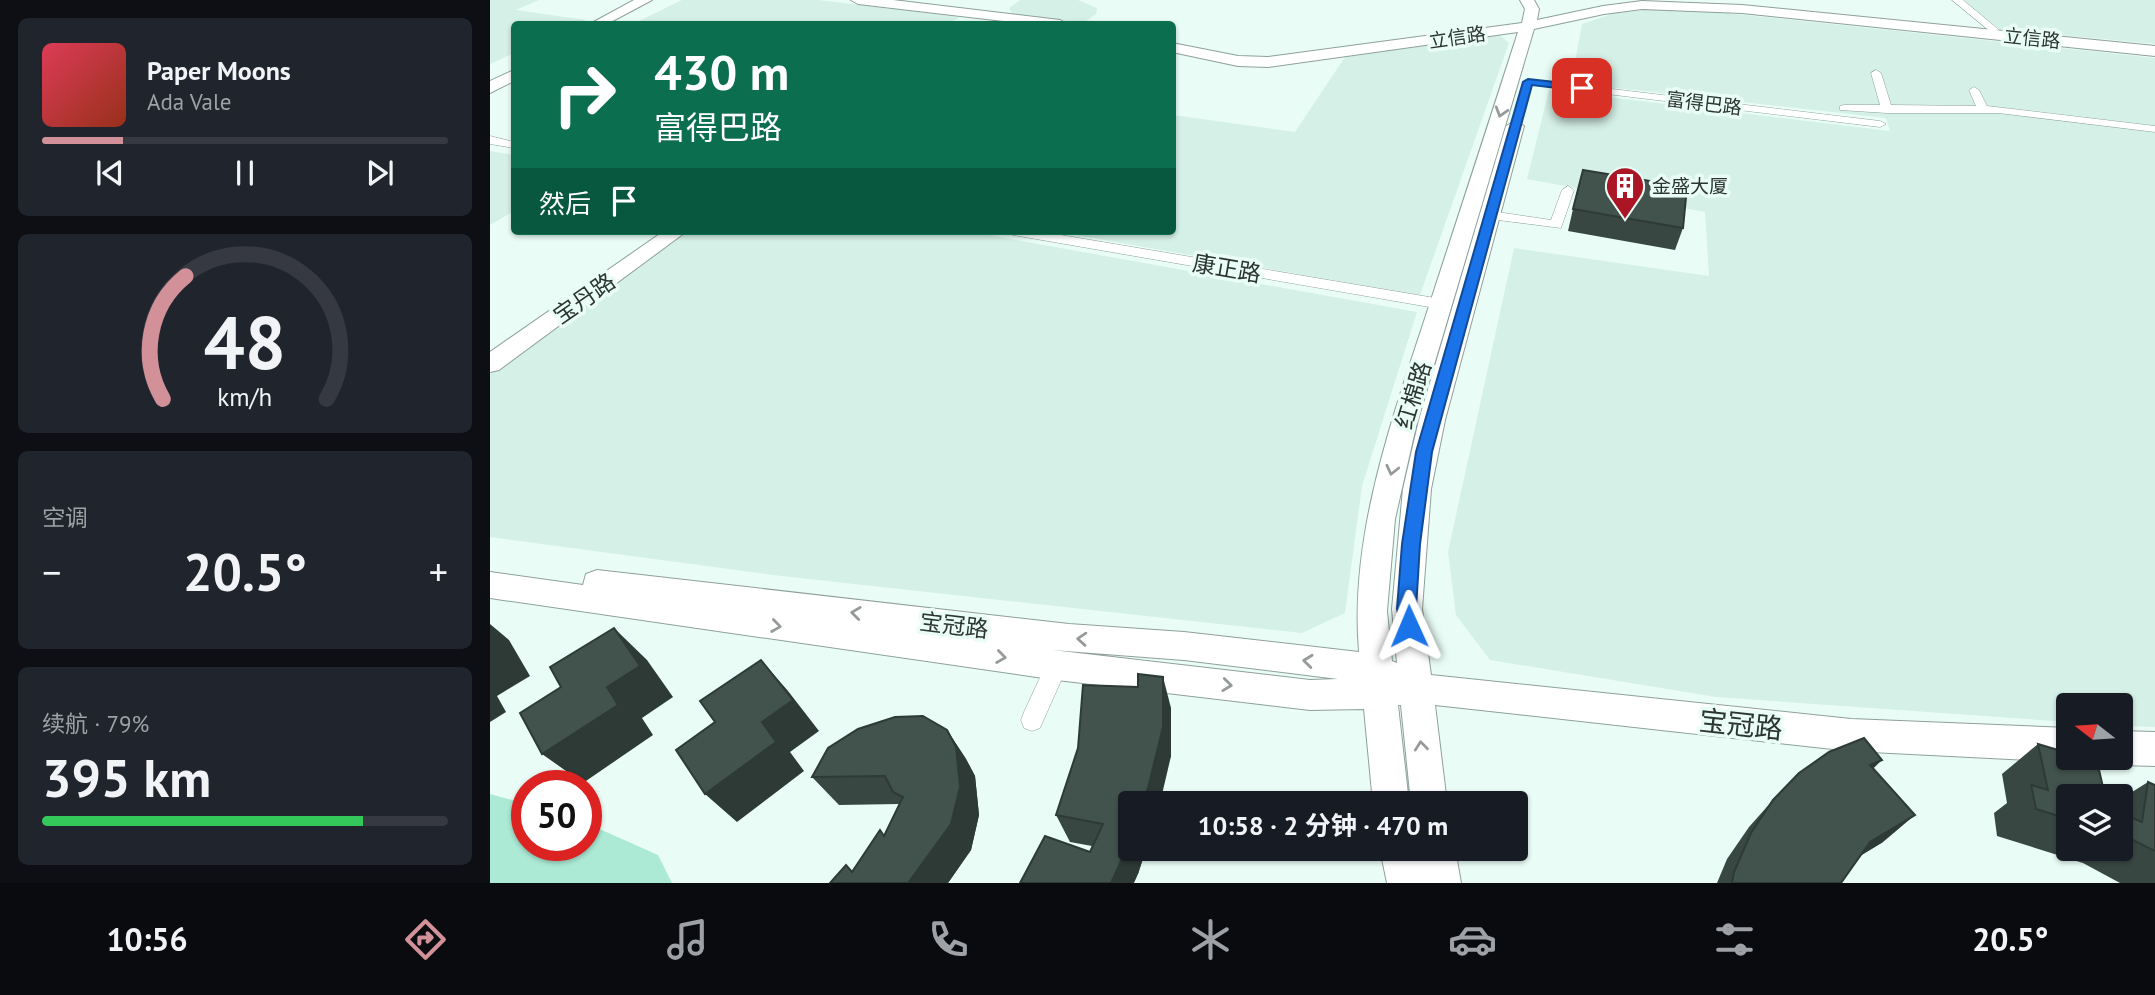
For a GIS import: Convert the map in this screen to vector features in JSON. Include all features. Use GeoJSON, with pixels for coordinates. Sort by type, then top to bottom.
{"type":"FeatureCollection","features":[{"type":"Feature","properties":{"kind":"street"},"geometry":{"type":"LineString","coordinates":[[603,21],[645,0]]}},
{"type":"Feature","properties":{"kind":"street"},"geometry":{"type":"LineString","coordinates":[[623,21],[664,0]]}},
{"type":"Feature","properties":{"kind":"street"},"geometry":{"type":"LineString","coordinates":[[858,0],[973,18],[1016,21]]}},
{"type":"Feature","properties":{"kind":"street"},"geometry":{"type":"LineString","coordinates":[[973,18],[992,0]]}},
{"type":"Feature","properties":{"kind":"street"},"geometry":{"type":"LineString","coordinates":[[973,18],[1002,0]]}},
{"type":"Feature","properties":{"kind":"street","name":"红棉路"},"geometry":{"type":"LineString","coordinates":[[1527,0],[1539,16]]}},
{"type":"Feature","properties":{"kind":"street"},"geometry":{"type":"LineString","coordinates":[[1957,0],[1994,30]]}},
{"type":"Feature","properties":{"kind":"street","name":"立信路"},"geometry":{"type":"LineString","coordinates":[[1176,48],[1238,61],[1268,62],[1539,16],[1620,7],[1669,5],[1994,30],[2058,39]]}},
{"type":"Feature","properties":{"kind":"street","name":"红棉路"},"geometry":{"type":"LineString","coordinates":[[1428,791],[1407,609],[1417,489],[1432,420],[1528,82],[1539,16]]}},
{"type":"Feature","properties":{"kind":"street","name":"红棉路"},"geometry":{"type":"LineString","coordinates":[[1390,791],[1371,611],[1381,519],[1399,441],[1441,304],[1539,16]]}},
{"type":"Feature","properties":{"kind":"street","name":"立信路"},"geometry":{"type":"LineString","coordinates":[[1844,18],[2155,49]]}},
{"type":"Feature","properties":{"kind":"street"},"geometry":{"type":"LineString","coordinates":[[490,77],[511,66]]}},
{"type":"Feature","properties":{"kind":"street"},"geometry":{"type":"LineString","coordinates":[[1876,73],[1887,110]]}},
{"type":"Feature","properties":{"kind":"street"},"geometry":{"type":"LineString","coordinates":[[490,88],[511,77]]}},
{"type":"Feature","properties":{"kind":"street","name":"富得巴路"},"geometry":{"type":"LineString","coordinates":[[1528,82],[1880,124]]}},
{"type":"Feature","properties":{"kind":"street"},"geometry":{"type":"LineString","coordinates":[[1974,90],[1983,109]]}},
{"type":"Feature","properties":{"kind":"street"},"geometry":{"type":"LineString","coordinates":[[1833,107],[1887,110],[1983,109],[2155,129]]}},
{"type":"Feature","properties":{"kind":"street"},"geometry":{"type":"LineString","coordinates":[[490,140],[511,144]]}},
{"type":"Feature","properties":{"kind":"street"},"geometry":{"type":"LineString","coordinates":[[1490,215],[1556,225],[1568,190]]}},
{"type":"Feature","properties":{"kind":"street","name":"宝丹路"},"geometry":{"type":"LineString","coordinates":[[490,353],[657,235]]}},
{"type":"Feature","properties":{"kind":"street","name":"宝丹路"},"geometry":{"type":"LineString","coordinates":[[490,364],[671,235]]}},
{"type":"Feature","properties":{"kind":"street","name":"康正路"},"geometry":{"type":"LineString","coordinates":[[1036,235],[1441,304]]}},
{"type":"Feature","properties":{"kind":"street","name":"宝冠路"},"geometry":{"type":"LineString","coordinates":[[490,567],[592,582],[1069,638],[1184,646],[1415,688],[1851,735],[2056,745]]}},
{"type":"Feature","properties":{"kind":"street","name":"宝冠路"},"geometry":{"type":"LineString","coordinates":[[490,586],[1058,665],[1310,695],[1377,681]]}},
{"type":"Feature","properties":{"kind":"street"},"geometry":{"type":"LineString","coordinates":[[1032,720],[1058,665]]}},
{"type":"Feature","properties":{"kind":"street"},"geometry":{"type":"LineString","coordinates":[[2133,748],[2155,749]]}},
{"type":"Feature","properties":{"kind":"street"},"geometry":{"type":"LineString","coordinates":[[1401,861],[1406,883]]}},
{"type":"Feature","properties":{"kind":"street"},"geometry":{"type":"LineString","coordinates":[[1438,861],[1442,883]]}},
{"type":"Feature","properties":{"kind":"shaded area"},"geometry":{"type":"Polygon","coordinates":[[[490,0],[539,0],[516,10],[586,20],[511,21],[511,54],[490,64],[490,0]]]}},
{"type":"Feature","properties":{"kind":"shaded area"},"geometry":{"type":"Polygon","coordinates":[[[682,0],[818,0],[960,17],[954,21],[639,21],[682,0]]]}},
{"type":"Feature","properties":{"kind":"shaded area"},"geometry":{"type":"Polygon","coordinates":[[[1020,0],[1078,0],[1097,8],[1096,14],[1086,21],[1059,21],[1013,15],[1009,8],[1020,0]]]}},
{"type":"Feature","properties":{"kind":"shaded area"},"geometry":{"type":"Polygon","coordinates":[[[1962,0],[2155,0],[2155,44],[1999,29],[1962,0]]]}},
{"type":"Feature","properties":{"kind":"shaded area"},"geometry":{"type":"Polygon","coordinates":[[[1659,9],[1726,13],[2155,58],[2155,727],[2133,726],[2133,693],[2056,693],[2056,721],[1716,697],[1490,660],[1456,615],[1448,552],[1514,248],[1709,276],[1705,212],[1527,179],[1549,90],[1890,131],[1886,118],[1571,83],[1582,24],[1615,13],[1659,9]]]}},
{"type":"Feature","properties":{"kind":"shaded area"},"geometry":{"type":"Polygon","coordinates":[[[1500,35],[1509,43],[1420,295],[1075,235],[1176,235],[1176,115],[1295,132],[1345,57],[1500,35]]]}},
{"type":"Feature","properties":{"kind":"shaded area"},"geometry":{"type":"Polygon","coordinates":[[[490,151],[511,154],[511,213],[490,225],[490,151]]]}},
{"type":"Feature","properties":{"kind":"shaded area"},"geometry":{"type":"Polygon","coordinates":[[[682,235],[988,235],[1417,312],[1362,486],[1345,613],[1302,633],[781,576],[490,537],[490,374],[682,235]]]}},
{"type":"Feature","properties":{"kind":"green space"},"geometry":{"type":"Polygon","coordinates":[[[490,794],[511,800],[511,861],[602,861],[602,830],[658,855],[672,883],[490,883],[490,794]]]}},
{"type":"Feature","properties":{"kind":"building"},"geometry":{"type":"Polygon","coordinates":[[[1583,170],[1687,187],[1683,228],[1573,209],[1583,170]]]}},
{"type":"Feature","properties":{"kind":"building"},"geometry":{"type":"Polygon","coordinates":[[[614,628],[640,666],[607,687],[618,705],[542,754],[520,713],[561,687],[550,667],[614,628]]]}},
{"type":"Feature","properties":{"kind":"building"},"geometry":{"type":"Polygon","coordinates":[[[761,660],[793,700],[762,722],[776,742],[705,794],[676,750],[715,722],[700,701],[761,660]]]}},
{"type":"Feature","properties":{"kind":"building"},"geometry":{"type":"Polygon","coordinates":[[[1138,674],[1163,677],[1163,727],[1147,791],[1118,791],[1118,861],[1121,861],[1111,883],[1020,883],[1045,836],[1090,852],[1103,824],[1056,815],[1078,748],[1083,685],[1138,687],[1138,674]]]}},
{"type":"Feature","properties":{"kind":"building"},"geometry":{"type":"Polygon","coordinates":[[[923,716],[947,730],[956,747],[960,787],[951,824],[908,883],[830,883],[846,865],[852,872],[880,830],[884,836],[903,797],[893,792],[885,776],[812,777],[828,748],[858,729],[895,717],[923,716]]]}},
{"type":"Feature","properties":{"kind":"building"},"geometry":{"type":"Polygon","coordinates":[[[1864,738],[1882,760],[1870,765],[1915,815],[1870,842],[1841,883],[1732,883],[1751,833],[1773,800],[1799,773],[1829,752],[1864,738]]]}},
{"type":"Feature","properties":{"kind":"building"},"geometry":{"type":"Polygon","coordinates":[[[2038,744],[2056,749],[2056,770],[2099,770],[2102,784],[2056,784],[2056,815],[2036,809],[2031,785],[2048,790],[2038,744]]]}},
{"type":"Feature","properties":{"kind":"building"},"geometry":{"type":"Polygon","coordinates":[[[2148,782],[2155,785],[2155,851],[2133,840],[2133,818],[2142,822],[2148,782]]]}},
{"type":"Feature","properties":{"kind":"place","name":"金盛大厦"},"geometry":{"type":"Point","coordinates":[1625,220]}},
{"type":"Feature","properties":{"kind":"route"},"geometry":{"type":"LineString","coordinates":[[1409,626],[1407,609],[1411,544],[1424,452],[1528,82],[1582,88]]}}]}
